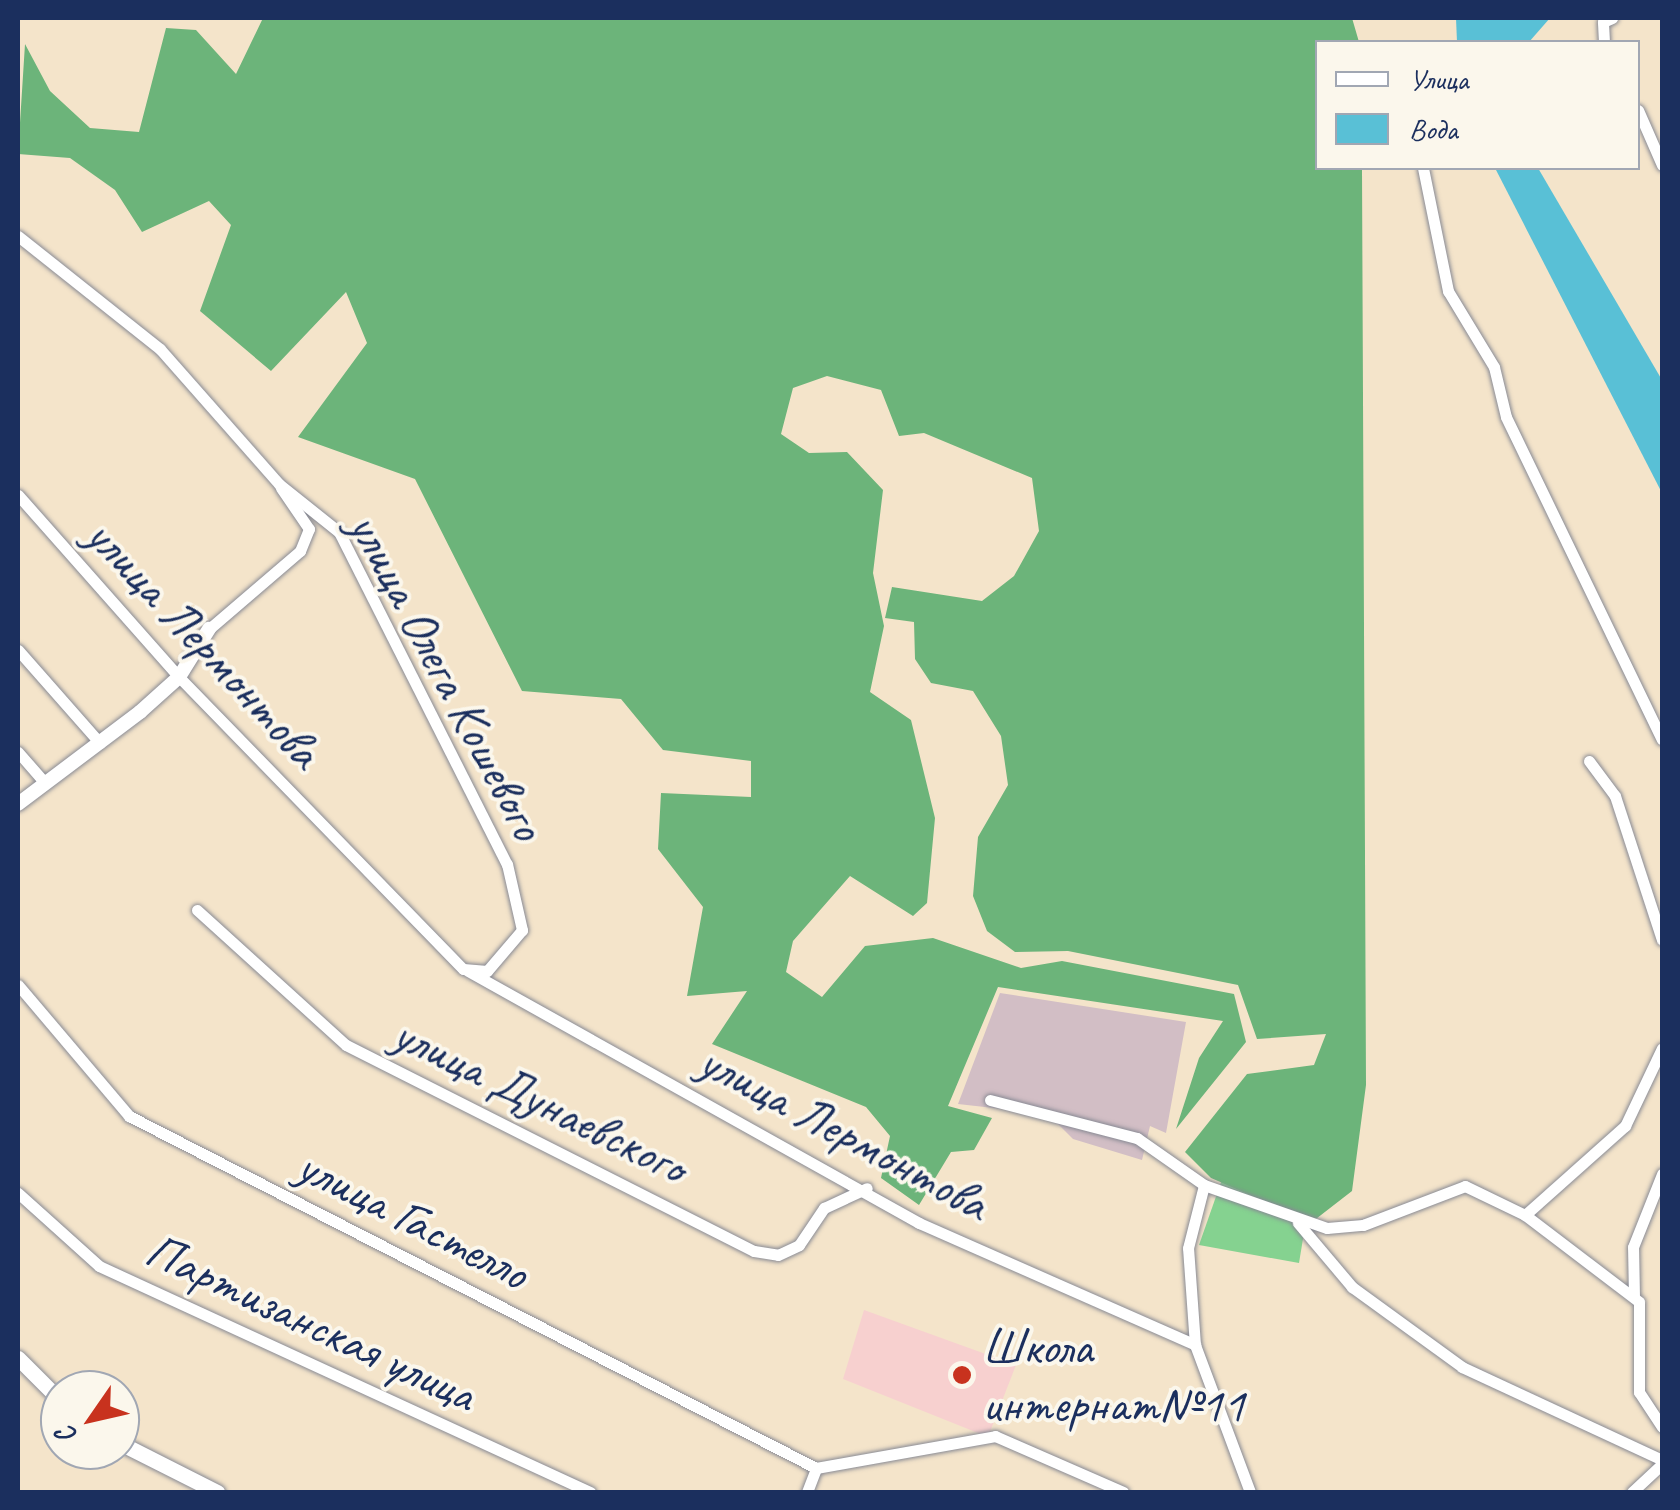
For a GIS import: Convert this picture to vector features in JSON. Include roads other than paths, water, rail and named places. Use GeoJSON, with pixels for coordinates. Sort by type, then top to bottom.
{"type":"FeatureCollection","features":[{"type":"Feature","properties":{"kind":"main road"},"geometry":{"type":"LineString","coordinates":[[18,1358],[40,1380]]}},
{"type":"Feature","properties":{"kind":"main road"},"geometry":{"type":"LineString","coordinates":[[140,1454],[216,1492]]}},
{"type":"Feature","properties":{"kind":"street"},"geometry":{"type":"LineString","coordinates":[[1604,40],[1603,22],[1612,18]]}},
{"type":"Feature","properties":{"kind":"street"},"geometry":{"type":"LineString","coordinates":[[1640,115],[1662,166]]}},
{"type":"Feature","properties":{"kind":"street"},"geometry":{"type":"LineString","coordinates":[[1423,170],[1448,291],[1494,367],[1506,417],[1662,739]]}},
{"type":"Feature","properties":{"kind":"street","name":"улица Олега Кошевого"},"geometry":{"type":"LineString","coordinates":[[18,236],[160,349],[279,484],[339,532],[507,864],[522,930],[487,971],[463,969]]}},
{"type":"Feature","properties":{"kind":"street"},"geometry":{"type":"LineString","coordinates":[[18,804],[100,743],[178,677],[209,629],[300,552],[309,530],[279,484]]}},
{"type":"Feature","properties":{"kind":"street","name":"улица Лермонтова"},"geometry":{"type":"LineString","coordinates":[[18,495],[178,677],[463,969],[868,1188],[919,1223],[1195,1345]]}},
{"type":"Feature","properties":{"kind":"street"},"geometry":{"type":"LineString","coordinates":[[18,650],[100,743]]}},
{"type":"Feature","properties":{"kind":"street"},"geometry":{"type":"LineString","coordinates":[[18,752],[44,782]]}},
{"type":"Feature","properties":{"kind":"street"},"geometry":{"type":"LineString","coordinates":[[1589,761],[1615,796],[1662,940]]}},
{"type":"Feature","properties":{"kind":"street","name":"улица Дунаевского"},"geometry":{"type":"LineString","coordinates":[[198,910],[346,1045],[754,1251],[778,1255],[798,1244],[824,1208],[868,1188]]}},
{"type":"Feature","properties":{"kind":"street","name":"улица Гастелло"},"geometry":{"type":"LineString","coordinates":[[18,985],[129,1116],[816,1468]]}},
{"type":"Feature","properties":{"kind":"street"},"geometry":{"type":"LineString","coordinates":[[1525,1215],[1626,1126],[1662,1048]]}},
{"type":"Feature","properties":{"kind":"street"},"geometry":{"type":"LineString","coordinates":[[990,1100],[1137,1138],[1204,1185],[1298,1223],[1389,1217],[1465,1186],[1525,1215],[1634,1296]]}},
{"type":"Feature","properties":{"kind":"street"},"geometry":{"type":"LineString","coordinates":[[1662,1174],[1633,1247],[1634,1296],[1644,1334],[1639,1392],[1662,1427]]}},
{"type":"Feature","properties":{"kind":"street"},"geometry":{"type":"LineString","coordinates":[[1204,1185],[1188,1248],[1195,1345],[1250,1492]]}},
{"type":"Feature","properties":{"kind":"street","name":"Партизанская улица"},"geometry":{"type":"LineString","coordinates":[[18,1193],[99,1266],[590,1492]]}},
{"type":"Feature","properties":{"kind":"street"},"geometry":{"type":"LineString","coordinates":[[1298,1223],[1352,1287],[1462,1367],[1662,1462],[1632,1492]]}},
{"type":"Feature","properties":{"kind":"street"},"geometry":{"type":"LineString","coordinates":[[806,1492],[816,1468],[995,1436],[1123,1492]]}},
{"type":"Feature","properties":{"kind":"water"},"geometry":{"type":"Polygon","coordinates":[[[1456,18],[1550,18],[1531,40],[1457,40],[1456,18]]]}},
{"type":"Feature","properties":{"kind":"water"},"geometry":{"type":"Polygon","coordinates":[[[1496,170],[1539,170],[1662,380],[1662,493],[1496,170]]]}},
{"type":"Feature","properties":{"kind":"place","name":"Школа интернат№11"},"geometry":{"type":"Point","coordinates":[962,1375]}}]}
